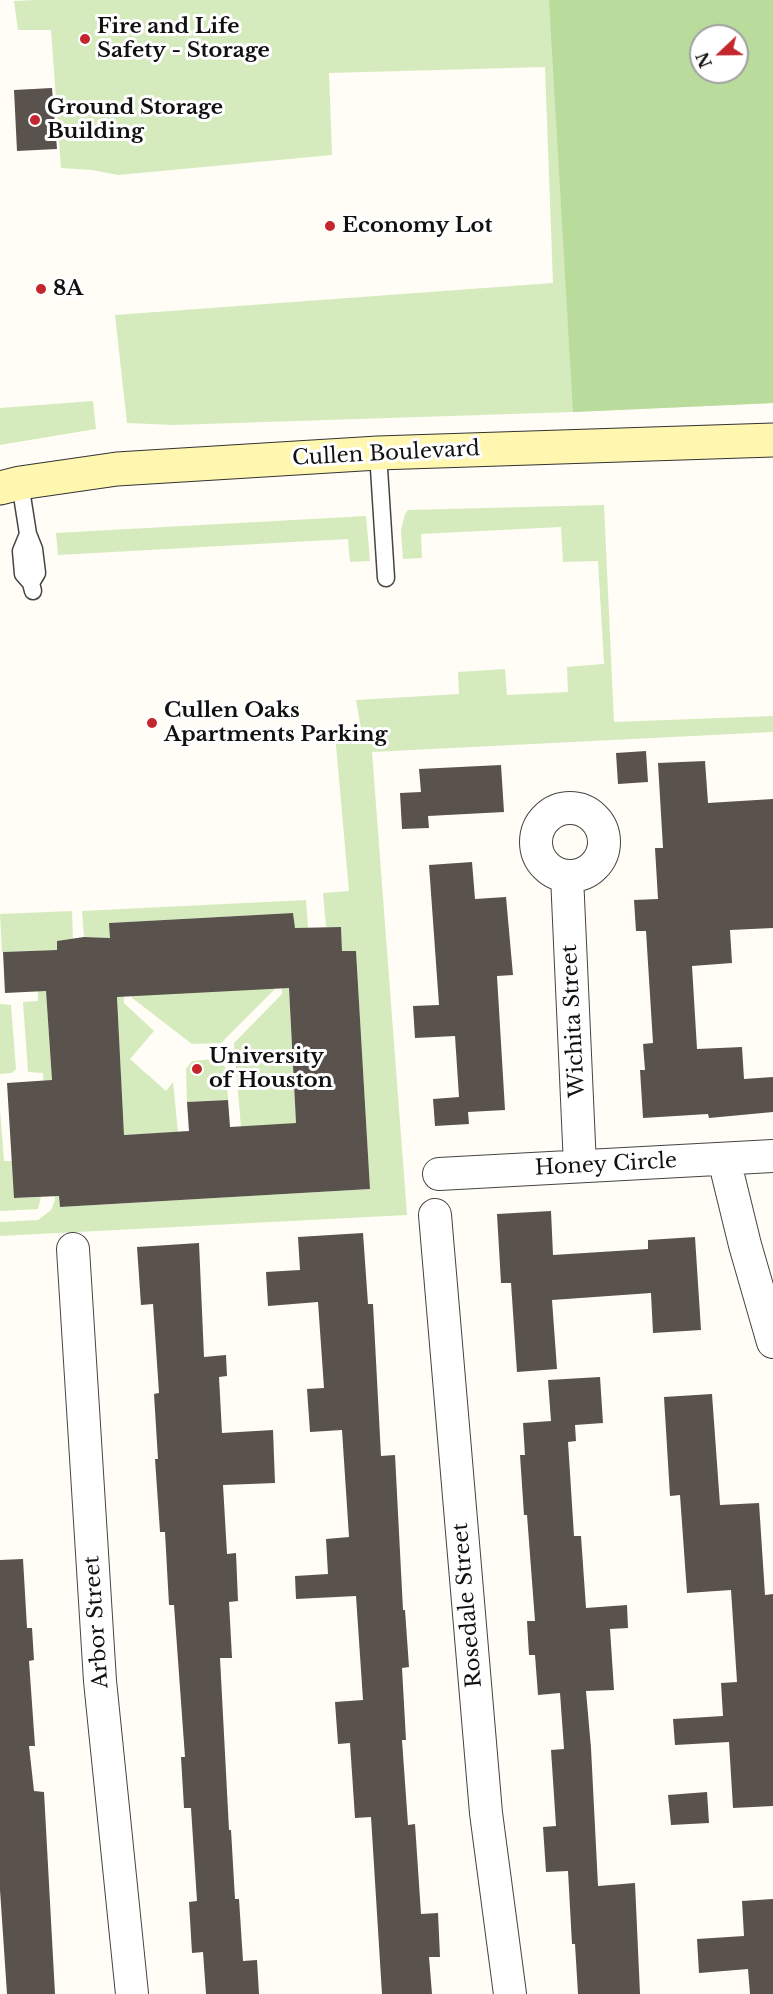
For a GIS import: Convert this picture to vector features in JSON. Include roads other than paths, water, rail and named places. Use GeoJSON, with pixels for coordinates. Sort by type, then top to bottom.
{"type":"FeatureCollection","features":[{"type":"Feature","properties":{"kind":"street","name":"Cullen Boulevard"},"geometry":{"type":"LineString","coordinates":[[10,485],[117,468],[378,453],[773,445]]}},
{"type":"Feature","properties":{"kind":"street","name":"Wichita Street"},"geometry":{"type":"LineString","coordinates":[[567,876],[580,1166]]}},
{"type":"Feature","properties":{"kind":"street","name":"Honey Circle"},"geometry":{"type":"LineString","coordinates":[[439,1174],[773,1156]]}},
{"type":"Feature","properties":{"kind":"street"},"geometry":{"type":"LineString","coordinates":[[724,1159],[745,1245],[773,1342]]}},
{"type":"Feature","properties":{"kind":"street","name":"Rosedale Street"},"geometry":{"type":"LineString","coordinates":[[435,1215],[486,1813],[510,1994]]}},
{"type":"Feature","properties":{"kind":"street","name":"Arbor Street"},"geometry":{"type":"LineString","coordinates":[[73,1249],[100,1681],[132,1994]]}},
{"type":"Feature","properties":{"kind":"lane"},"geometry":{"type":"LineString","coordinates":[[378,453],[386,578]]}},
{"type":"Feature","properties":{"kind":"lane"},"geometry":{"type":"LineString","coordinates":[[10,485],[28,534],[21,551],[23,574],[32,587]]}},
{"type":"Feature","properties":{"kind":"place","name":"Fire and Life Safety - Storage"},"geometry":{"type":"Point","coordinates":[85,39]}},
{"type":"Feature","properties":{"kind":"place","name":"Ground Storage Building"},"geometry":{"type":"Point","coordinates":[35,120]}},
{"type":"Feature","properties":{"kind":"place","name":"Economy Lot"},"geometry":{"type":"Point","coordinates":[330,226]}},
{"type":"Feature","properties":{"kind":"place","name":"8A"},"geometry":{"type":"Point","coordinates":[41,289]}},
{"type":"Feature","properties":{"kind":"place","name":"Cullen Oaks Apartments Parking"},"geometry":{"type":"Point","coordinates":[152,723]}},
{"type":"Feature","properties":{"kind":"place","name":"University of Houston"},"geometry":{"type":"Point","coordinates":[197,1069]}}]}
